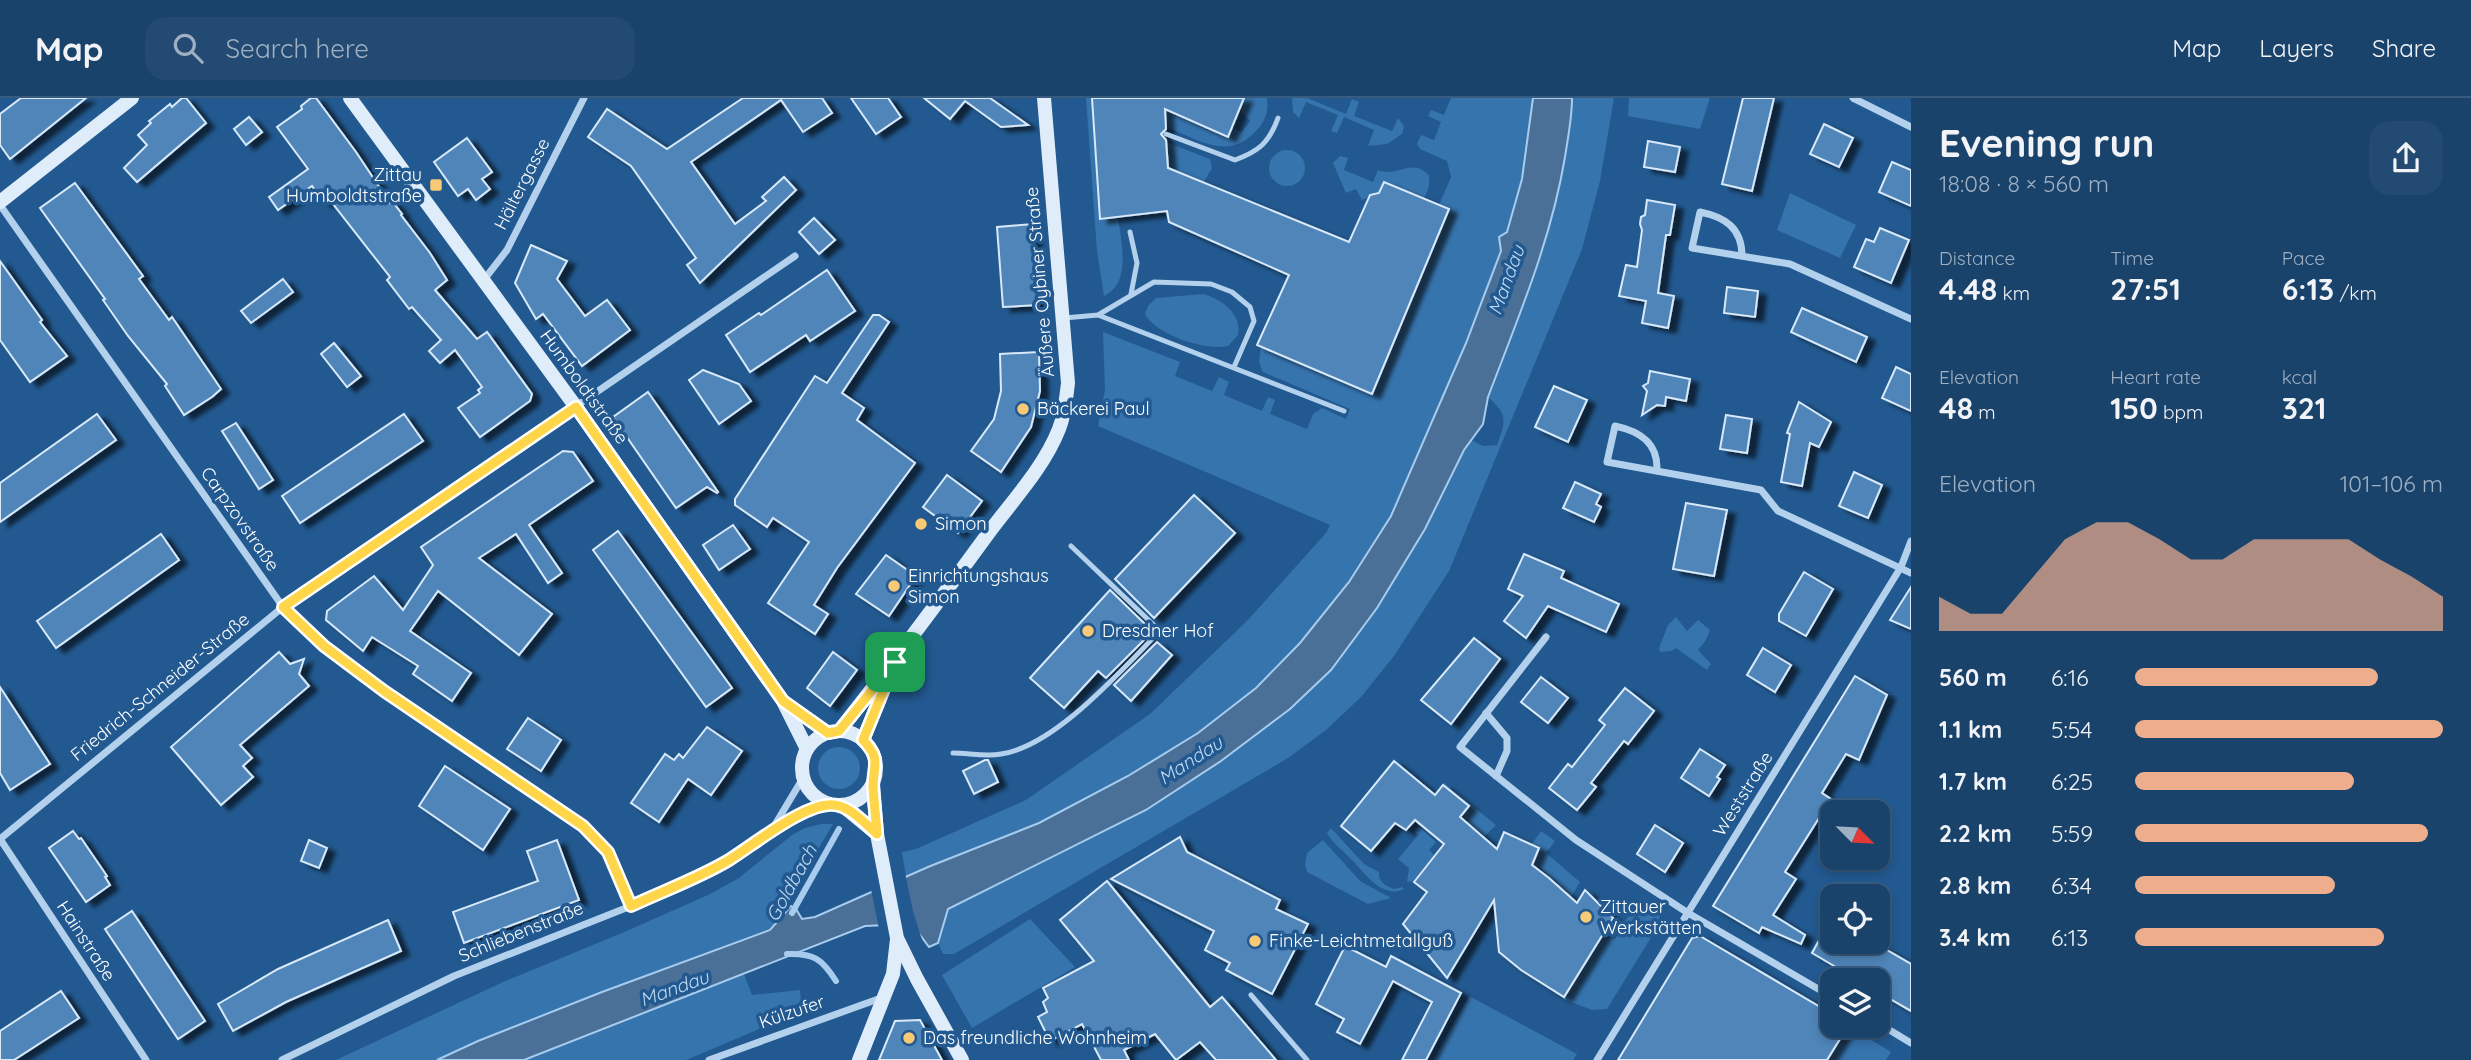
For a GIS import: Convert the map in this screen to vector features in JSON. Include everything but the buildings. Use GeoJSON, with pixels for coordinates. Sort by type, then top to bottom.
{"type":"FeatureCollection","features":[{"type":"Feature","properties":{"kind":"main road"},"geometry":{"type":"LineString","coordinates":[[0,203],[132,98]]}},
{"type":"Feature","properties":{"kind":"main road","name":"Humboldtstraße"},"geometry":{"type":"LineString","coordinates":[[350,98],[576,407],[783,701],[807,749]]}},
{"type":"Feature","properties":{"kind":"main road","name":"Äußere Oybiner Straße"},"geometry":{"type":"LineString","coordinates":[[834,732],[895,662],[1039,464],[1058,430],[1065,408],[1068,383],[1044,98]]}},
{"type":"Feature","properties":{"kind":"main road","name":"Äußere Oybiner Straße"},"geometry":{"type":"LineString","coordinates":[[863,740],[895,662]]}},
{"type":"Feature","properties":{"kind":"main road","name":"Humboldtstraße"},"geometry":{"type":"LineString","coordinates":[[783,701],[834,732]]}},
{"type":"Feature","properties":{"kind":"main road"},"geometry":{"type":"LineString","coordinates":[[877,834],[836,805],[811,794],[803,778],[803,760],[813,742],[834,732],[852,733],[869,746],[876,763],[873,784],[877,834],[897,937],[961,1060]]}},
{"type":"Feature","properties":{"kind":"main road"},"geometry":{"type":"LineString","coordinates":[[836,805],[860,800],[873,784]]}},
{"type":"Feature","properties":{"kind":"main road"},"geometry":{"type":"LineString","coordinates":[[859,1060],[893,974],[897,937]]}},
{"type":"Feature","properties":{"kind":"street","name":"Hältergasse"},"geometry":{"type":"LineString","coordinates":[[483,281],[507,250],[584,98]]}},
{"type":"Feature","properties":{"kind":"street"},"geometry":{"type":"LineString","coordinates":[[1853,98],[1911,127]]}},
{"type":"Feature","properties":{"kind":"street","name":"Carpzovstraße"},"geometry":{"type":"LineString","coordinates":[[0,203],[283,607],[324,646],[384,691],[583,826],[608,852],[631,906]]}},
{"type":"Feature","properties":{"kind":"street"},"geometry":{"type":"LineString","coordinates":[[1742,256],[1740,238],[1728,222],[1718,216],[1700,212],[1692,248],[1790,264],[1911,319]]}},
{"type":"Feature","properties":{"kind":"street","name":"Friedrich-Schneider-Straße"},"geometry":{"type":"LineString","coordinates":[[0,839],[283,607],[795,257]]}},
{"type":"Feature","properties":{"kind":"street"},"geometry":{"type":"LineString","coordinates":[[1657,470],[1655,452],[1643,436],[1633,430],[1615,426],[1607,462],[1761,490],[1778,511],[1911,573]]}},
{"type":"Feature","properties":{"kind":"street","name":"Weststraße"},"geometry":{"type":"LineString","coordinates":[[1597,1060],[1901,567],[1911,541]]}},
{"type":"Feature","properties":{"kind":"street"},"geometry":{"type":"LineString","coordinates":[[1546,637],[1460,747],[1576,840],[1688,913],[1820,990]]}},
{"type":"Feature","properties":{"kind":"street"},"geometry":{"type":"LineString","coordinates":[[1486,713],[1507,738],[1507,751],[1496,776]]}},
{"type":"Feature","properties":{"kind":"street","name":"Schliebenstraße"},"geometry":{"type":"LineString","coordinates":[[770,831],[803,778]]}},
{"type":"Feature","properties":{"kind":"street","name":"Schliebenstraße"},"geometry":{"type":"LineString","coordinates":[[282,1060],[454,976],[631,906],[728,860],[770,831],[804,813],[836,805]]}},
{"type":"Feature","properties":{"kind":"street","name":"Hainstraße"},"geometry":{"type":"LineString","coordinates":[[0,839],[146,1060]]}},
{"type":"Feature","properties":{"kind":"street","name":"Külzufer"},"geometry":{"type":"LineString","coordinates":[[709,1060],[885,997]]}},
{"type":"Feature","properties":{"kind":"street"},"geometry":{"type":"LineString","coordinates":[[1890,1030],[1911,1043]]}},
{"type":"Feature","properties":{"kind":"lane"},"geometry":{"type":"LineString","coordinates":[[1166,134],[1235,160],[1255,152],[1272,135],[1278,118]]}},
{"type":"Feature","properties":{"kind":"lane"},"geometry":{"type":"LineString","coordinates":[[1130,232],[1137,264],[1131,295]]}},
{"type":"Feature","properties":{"kind":"lane"},"geometry":{"type":"LineString","coordinates":[[1098,315],[1154,282],[1211,284],[1233,292],[1250,307],[1254,321],[1234,368]]}},
{"type":"Feature","properties":{"kind":"lane"},"geometry":{"type":"LineString","coordinates":[[1061,318],[1098,315],[1344,411]]}},
{"type":"Feature","properties":{"kind":"lane"},"geometry":{"type":"LineString","coordinates":[[953,753],[1000,755],[1026,748],[1054,730],[1103,689],[1160,631],[1071,546]]}},
{"type":"Feature","properties":{"kind":"lane"},"geometry":{"type":"LineString","coordinates":[[1251,995],[1307,1060]]}},
{"type":"Feature","properties":{"kind":"shaded area"},"geometry":{"type":"Polygon","coordinates":[[[1086,98],[1092,98],[1100,218],[1118,217],[1123,261],[1118,282],[1113,290],[1104,296],[1097,251],[1086,98]]]}},
{"type":"Feature","properties":{"kind":"shaded area"},"geometry":{"type":"Polygon","coordinates":[[[1244,98],[1267,98],[1264,121],[1244,141],[1222,147],[1165,127],[1164,109],[1228,137],[1232,127],[1241,133],[1250,121],[1239,109],[1244,98]]]}},
{"type":"Feature","properties":{"kind":"shaded area"},"geometry":{"type":"Polygon","coordinates":[[[1292,98],[1307,98],[1346,114],[1352,99],[1359,102],[1354,116],[1392,131],[1398,118],[1404,126],[1402,134],[1387,144],[1368,146],[1374,130],[1344,117],[1337,133],[1331,131],[1338,115],[1306,102],[1299,118],[1293,112],[1292,98]]]}},
{"type":"Feature","properties":{"kind":"shaded area"},"geometry":{"type":"Polygon","coordinates":[[[1451,98],[1533,98],[1522,179],[1506,232],[1500,237],[1501,251],[1414,470],[1379,538],[1348,585],[1312,631],[1274,672],[1230,709],[1151,764],[1022,830],[906,877],[902,852],[916,849],[1026,800],[1150,714],[1248,620],[1326,533],[1330,525],[1098,426],[1105,390],[1103,332],[1180,362],[1175,376],[1212,391],[1219,377],[1229,382],[1224,395],[1262,411],[1268,397],[1275,400],[1270,414],[1307,429],[1313,414],[1322,408],[1346,419],[1350,409],[1263,372],[1259,362],[1261,348],[1372,394],[1449,209],[1439,205],[1451,177],[1447,161],[1420,149],[1417,144],[1421,135],[1434,140],[1441,122],[1428,116],[1431,110],[1444,115],[1451,98]]]}},
{"type":"Feature","properties":{"kind":"shaded area"},"geometry":{"type":"Polygon","coordinates":[[[1572,98],[1614,98],[1600,181],[1582,249],[1449,571],[1394,656],[1361,697],[1326,730],[1288,758],[954,954],[943,954],[938,943],[948,909],[1146,810],[1221,761],[1290,709],[1331,670],[1377,608],[1425,529],[1471,440],[1483,446],[1497,445],[1503,418],[1488,397],[1532,279],[1551,219],[1565,157],[1572,98]]]}},
{"type":"Feature","properties":{"kind":"shaded area"},"geometry":{"type":"Polygon","coordinates":[[[1629,98],[1710,98],[1700,129],[1628,116],[1629,98]]]}},
{"type":"Feature","properties":{"kind":"shaded area"},"geometry":{"type":"Polygon","coordinates":[[[1166,142],[1210,159],[1212,168],[1204,182],[1168,168],[1166,142]]]}},
{"type":"Feature","properties":{"kind":"shaded area"},"geometry":{"type":"Polygon","coordinates":[[[1287,150],[1300,155],[1305,168],[1300,181],[1287,186],[1274,181],[1269,168],[1274,155],[1287,150]]]}},
{"type":"Feature","properties":{"kind":"shaded area"},"geometry":{"type":"Polygon","coordinates":[[[1340,156],[1348,158],[1344,170],[1373,182],[1378,170],[1422,170],[1429,175],[1429,186],[1424,199],[1384,182],[1379,193],[1362,200],[1356,189],[1346,193],[1333,163],[1340,156]]]}},
{"type":"Feature","properties":{"kind":"shaded area"},"geometry":{"type":"Polygon","coordinates":[[[1790,193],[1856,225],[1840,258],[1777,230],[1790,193]]]}},
{"type":"Feature","properties":{"kind":"shaded area"},"geometry":{"type":"Polygon","coordinates":[[[1203,294],[1223,303],[1237,320],[1238,335],[1228,346],[1207,346],[1182,340],[1159,329],[1145,314],[1156,298],[1203,294]]]}},
{"type":"Feature","properties":{"kind":"shaded area"},"geometry":{"type":"Polygon","coordinates":[[[1676,617],[1687,631],[1698,620],[1710,630],[1698,650],[1711,664],[1707,670],[1676,648],[1660,652],[1668,625],[1676,617]]]}},
{"type":"Feature","properties":{"kind":"shaded area"},"geometry":{"type":"Polygon","coordinates":[[[839,747],[854,753],[860,768],[854,783],[839,789],[824,783],[818,768],[824,753],[839,747]]]}},
{"type":"Feature","properties":{"kind":"shaded area"},"geometry":{"type":"Polygon","coordinates":[[[1444,783],[1496,825],[1485,836],[1466,822],[1448,841],[1443,838],[1468,806],[1443,785],[1444,783]]]}},
{"type":"Feature","properties":{"kind":"shaded area"},"geometry":{"type":"Polygon","coordinates":[[[821,824],[833,824],[770,930],[602,992],[437,1060],[336,1060],[503,982],[708,895],[739,878],[792,835],[821,824]]]}},
{"type":"Feature","properties":{"kind":"shaded area"},"geometry":{"type":"Polygon","coordinates":[[[1418,826],[1436,842],[1429,850],[1434,855],[1413,881],[1407,882],[1409,868],[1398,859],[1418,835],[1414,831],[1418,826]]]}},
{"type":"Feature","properties":{"kind":"shaded area"},"geometry":{"type":"Polygon","coordinates":[[[1331,828],[1364,864],[1379,872],[1383,883],[1394,889],[1404,889],[1389,891],[1370,879],[1333,841],[1327,833],[1331,828]]]}},
{"type":"Feature","properties":{"kind":"shaded area"},"geometry":{"type":"Polygon","coordinates":[[[1541,831],[1555,841],[1546,853],[1580,882],[1571,897],[1538,866],[1528,885],[1524,883],[1539,849],[1531,845],[1541,831]]]}},
{"type":"Feature","properties":{"kind":"shaded area"},"geometry":{"type":"Polygon","coordinates":[[[1323,840],[1360,881],[1391,898],[1368,904],[1307,872],[1307,853],[1323,840]]]}},
{"type":"Feature","properties":{"kind":"shaded area"},"geometry":{"type":"Polygon","coordinates":[[[1653,910],[1660,914],[1658,926],[1607,1009],[1592,1010],[1563,999],[1603,934],[1615,939],[1628,917],[1653,910]]]}},
{"type":"Feature","properties":{"kind":"shaded area"},"geometry":{"type":"Polygon","coordinates":[[[1030,919],[1075,967],[972,1028],[942,975],[1030,919]]]}},
{"type":"Feature","properties":{"kind":"shaded area"},"geometry":{"type":"Polygon","coordinates":[[[744,974],[752,995],[800,990],[802,1011],[686,1060],[524,1060],[671,1000],[744,974]]]}},
{"type":"Feature","properties":{"kind":"shaded area"},"geometry":{"type":"Polygon","coordinates":[[[1469,996],[1577,1054],[1573,1060],[1433,1060],[1469,996]]]}},
{"type":"Feature","properties":{"kind":"shaded area"},"geometry":{"type":"Polygon","coordinates":[[[1840,1038],[1868,1038],[1891,1052],[1886,1060],[1781,1060],[1829,1056],[1840,1038]]]}},
{"type":"Feature","properties":{"kind":"water","name":"Mandau"},"geometry":{"type":"Polygon","coordinates":[[[1533,98],[1572,98],[1569,135],[1551,219],[1522,308],[1488,397],[1483,424],[1464,450],[1425,529],[1377,608],[1331,670],[1290,709],[1221,761],[1146,810],[948,909],[938,943],[929,947],[912,924],[865,926],[524,1060],[437,1060],[602,992],[770,930],[791,906],[802,919],[815,917],[928,867],[1039,823],[1128,776],[1198,733],[1256,688],[1300,643],[1349,582],[1391,516],[1466,343],[1501,251],[1499,237],[1507,232],[1522,179],[1533,98]]]}},
{"type":"Feature","properties":{"kind":"pier"},"geometry":{"type":"Polygon","coordinates":[[[905,873],[924,946],[910,928],[879,929],[871,889],[905,873]]]}},
{"type":"Feature","properties":{"kind":"waterway","name":"Goldbach"},"geometry":{"type":"LineString","coordinates":[[792,913],[839,829]]}},
{"type":"Feature","properties":{"kind":"waterway"},"geometry":{"type":"LineString","coordinates":[[787,954],[811,956],[826,967],[836,981]]}},
{"type":"Feature","properties":{"kind":"place","name":"Zittau Humboldtstraße"},"geometry":{"type":"Point","coordinates":[436,185]}},
{"type":"Feature","properties":{"kind":"place","name":"Bäckerei Paul"},"geometry":{"type":"Point","coordinates":[1023,409]}},
{"type":"Feature","properties":{"kind":"place","name":"Simon"},"geometry":{"type":"Point","coordinates":[921,524]}},
{"type":"Feature","properties":{"kind":"place","name":"Einrichtungshaus Simon"},"geometry":{"type":"Point","coordinates":[894,586]}},
{"type":"Feature","properties":{"kind":"place","name":"Dresdner Hof"},"geometry":{"type":"Point","coordinates":[1088,631]}},
{"type":"Feature","properties":{"kind":"place","name":"Zittauer Werkstätten"},"geometry":{"type":"Point","coordinates":[1586,917]}},
{"type":"Feature","properties":{"kind":"place","name":"Finke-Leichtmetallguß"},"geometry":{"type":"Point","coordinates":[1255,941]}},
{"type":"Feature","properties":{"kind":"place","name":"Das freundliche Wohnheim"},"geometry":{"type":"Point","coordinates":[909,1038]}},
{"type":"Feature","properties":{"kind":"route"},"geometry":{"type":"LineString","coordinates":[[576,407],[783,701],[828,733],[839,731],[895,662],[863,740],[874,754],[876,763],[873,784],[877,834],[843,806],[829,804],[804,813],[770,831],[728,860],[631,906],[608,852],[583,826],[384,691],[324,646],[283,607],[576,407]]}}]}
